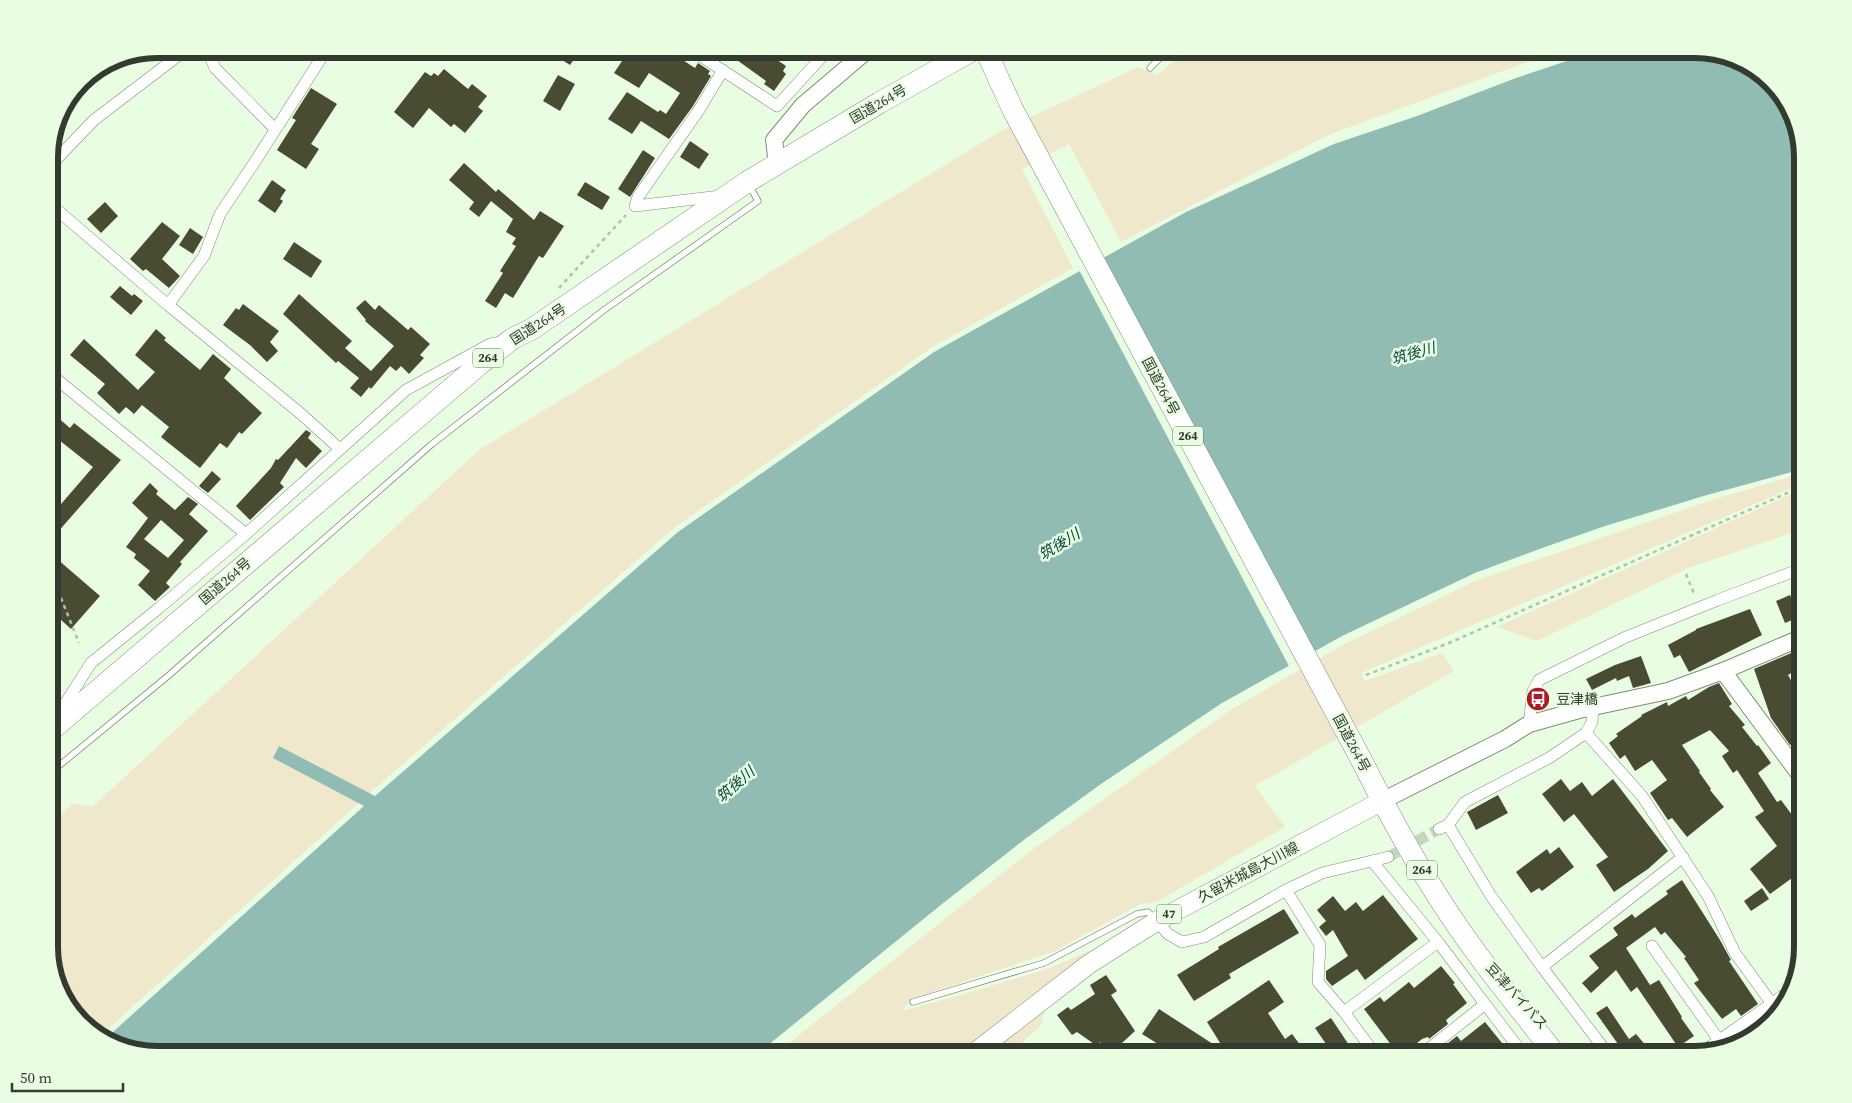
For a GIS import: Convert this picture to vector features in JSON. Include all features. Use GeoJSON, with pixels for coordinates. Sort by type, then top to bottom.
{"type":"FeatureCollection","features":[{"type":"Feature","properties":{"kind":"highway","name":"国道264号"},"geometry":{"type":"LineString","coordinates":[[58,724],[419,416],[512,340],[532,329],[747,182],[878,103],[959,58]]}},
{"type":"Feature","properties":{"kind":"highway","name":"国道264号"},"geometry":{"type":"LineString","coordinates":[[989,58],[1013,110],[1382,801]]}},
{"type":"Feature","properties":{"kind":"highway","name":"豆津バイパス"},"geometry":{"type":"LineString","coordinates":[[1382,801],[1431,886],[1465,938],[1549,1046]]}},
{"type":"Feature","properties":{"kind":"highway","name":"豆津バイパス"},"geometry":{"type":"LineString","coordinates":[[1465,938],[1562,1046]]}},
{"type":"Feature","properties":{"kind":"main road","name":"久留米城島大川線"},"geometry":{"type":"LineString","coordinates":[[982,1046],[1089,964],[1157,920],[1382,801]]}},
{"type":"Feature","properties":{"kind":"street"},"geometry":{"type":"LineString","coordinates":[[58,158],[94,120],[175,58]]}},
{"type":"Feature","properties":{"kind":"street"},"geometry":{"type":"LineString","coordinates":[[211,58],[215,68],[275,129]]}},
{"type":"Feature","properties":{"kind":"street"},"geometry":{"type":"LineString","coordinates":[[168,305],[204,256],[220,214],[321,58]]}},
{"type":"Feature","properties":{"kind":"street"},"geometry":{"type":"LineString","coordinates":[[704,58],[777,106],[821,58]]}},
{"type":"Feature","properties":{"kind":"street"},"geometry":{"type":"LineString","coordinates":[[777,164],[774,140],[803,105],[858,58]]}},
{"type":"Feature","properties":{"kind":"street"},"geometry":{"type":"LineString","coordinates":[[723,70],[638,197],[635,206],[729,195]]}},
{"type":"Feature","properties":{"kind":"street"},"geometry":{"type":"LineString","coordinates":[[58,211],[168,305],[300,413],[340,449]]}},
{"type":"Feature","properties":{"kind":"street"},"geometry":{"type":"LineString","coordinates":[[58,714],[91,663],[246,534],[406,390],[490,344],[512,340]]}},
{"type":"Feature","properties":{"kind":"street"},"geometry":{"type":"LineString","coordinates":[[58,380],[246,534]]}},
{"type":"Feature","properties":{"kind":"street"},"geometry":{"type":"LineString","coordinates":[[1529,724],[1533,691],[1539,680],[1626,637],[1794,571]]}},
{"type":"Feature","properties":{"kind":"street"},"geometry":{"type":"LineString","coordinates":[[1382,801],[1505,739],[1529,724],[1592,707],[1668,691],[1723,671],[1794,641]]}},
{"type":"Feature","properties":{"kind":"street"},"geometry":{"type":"LineString","coordinates":[[1723,671],[1794,767]]}},
{"type":"Feature","properties":{"kind":"street"},"geometry":{"type":"LineString","coordinates":[[1592,707],[1592,722],[1586,734],[1549,758],[1465,802],[1444,827],[1542,967],[1602,1046]]}},
{"type":"Feature","properties":{"kind":"street"},"geometry":{"type":"LineString","coordinates":[[1586,734],[1642,796],[1708,896],[1735,953],[1774,1007]]}},
{"type":"Feature","properties":{"kind":"street"},"geometry":{"type":"LineString","coordinates":[[1157,920],[1168,934],[1182,942],[1197,939],[1204,937],[1286,890],[1322,873],[1388,857]]}},
{"type":"Feature","properties":{"kind":"street"},"geometry":{"type":"LineString","coordinates":[[1542,967],[1683,857]]}},
{"type":"Feature","properties":{"kind":"street"},"geometry":{"type":"LineString","coordinates":[[1372,861],[1438,942],[1484,1005],[1517,1046]]}},
{"type":"Feature","properties":{"kind":"street"},"geometry":{"type":"LineString","coordinates":[[1286,890],[1320,945],[1318,982],[1344,1012],[1369,1046]]}},
{"type":"Feature","properties":{"kind":"street"},"geometry":{"type":"LineString","coordinates":[[1344,1012],[1438,942]]}},
{"type":"Feature","properties":{"kind":"street"},"geometry":{"type":"LineString","coordinates":[[1652,946],[1719,1040]]}},
{"type":"Feature","properties":{"kind":"street"},"geometry":{"type":"LineString","coordinates":[[1432,1046],[1484,1005]]}},
{"type":"Feature","properties":{"kind":"street"},"geometry":{"type":"LineString","coordinates":[[1714,1044],[1772,1010]]}},
{"type":"Feature","properties":{"kind":"lane"},"geometry":{"type":"LineString","coordinates":[[1150,68],[1160,58]]}},
{"type":"Feature","properties":{"kind":"lane"},"geometry":{"type":"LineString","coordinates":[[58,767],[168,676],[432,444],[604,310],[758,201],[747,182]]}},
{"type":"Feature","properties":{"kind":"lane"},"geometry":{"type":"LineString","coordinates":[[913,1002],[1044,964],[1137,914],[1148,912],[1157,920]]}},
{"type":"Feature","properties":{"kind":"path"},"geometry":{"type":"LineString","coordinates":[[558,289],[635,206]]}},
{"type":"Feature","properties":{"kind":"path"},"geometry":{"type":"LineString","coordinates":[[1366,676],[1449,643],[1794,490]]}},
{"type":"Feature","properties":{"kind":"path"},"geometry":{"type":"LineString","coordinates":[[1686,574],[1700,607]]}},
{"type":"Feature","properties":{"kind":"path"},"geometry":{"type":"LineString","coordinates":[[58,590],[79,643]]}},
{"type":"Feature","properties":{"kind":"shaded area"},"geometry":{"type":"Polygon","coordinates":[[[1178,58],[1538,58],[1328,135],[1121,242],[1069,144],[1022,169],[1073,268],[931,348],[674,528],[371,792],[106,1031],[82,1012],[74,1002],[63,978],[59,966],[58,953],[58,817],[74,803],[92,807],[479,450],[999,132],[1138,67],[1157,75],[1178,58]]]}},
{"type":"Feature","properties":{"kind":"shaded area"},"geometry":{"type":"Polygon","coordinates":[[[1794,476],[1794,487],[1361,673],[1365,681],[1442,653],[1454,671],[1255,786],[1285,827],[1157,902],[1140,904],[1055,951],[912,999],[902,1011],[1050,968],[1091,950],[971,1046],[785,1046],[1032,850],[1232,709],[1343,645],[1475,581],[1712,500],[1794,476]]]}},
{"type":"Feature","properties":{"kind":"shaded area"},"geometry":{"type":"Polygon","coordinates":[[[1794,493],[1794,532],[1688,568],[1537,641],[1497,627],[1794,493]]]}},
{"type":"Feature","properties":{"kind":"shaded area"},"geometry":{"type":"Polygon","coordinates":[[[1045,1008],[1041,1025],[1019,1046],[998,1046],[1045,1008]]]}},
{"type":"Feature","properties":{"kind":"water","name":"筑後川"},"geometry":{"type":"Polygon","coordinates":[[[1576,58],[1709,58],[1734,65],[1745,71],[1766,86],[1774,96],[1787,118],[1794,143],[1794,471],[1605,526],[1475,573],[1342,636],[1222,703],[1101,784],[1025,839],[767,1046],[156,1046],[131,1042],[111,1034],[364,806],[273,758],[279,746],[375,796],[678,532],[934,352],[1186,212],[1334,144],[1417,116],[1516,78],[1576,58]]]}},
{"type":"Feature","properties":{"kind":"pier"},"geometry":{"type":"Polygon","coordinates":[[[1101,256],[1313,655],[1290,668],[1078,268],[1101,256]]]}},
{"type":"Feature","properties":{"kind":"building"},"geometry":{"type":"Polygon","coordinates":[[[559,58],[575,58],[570,65],[559,58]]]}},
{"type":"Feature","properties":{"kind":"building"},"geometry":{"type":"Polygon","coordinates":[[[617,58],[680,58],[695,68],[698,63],[710,71],[708,74],[711,76],[693,106],[669,139],[641,121],[632,134],[608,119],[627,92],[658,112],[660,110],[666,114],[680,93],[649,73],[639,88],[614,73],[622,61],[617,58]]]}},
{"type":"Feature","properties":{"kind":"building"},"geometry":{"type":"Polygon","coordinates":[[[734,58],[774,58],[786,66],[783,71],[786,74],[774,91],[764,84],[766,81],[734,58]]]}},
{"type":"Feature","properties":{"kind":"building"},"geometry":{"type":"Polygon","coordinates":[[[444,69],[468,89],[472,84],[487,96],[478,107],[483,111],[465,133],[454,124],[451,127],[429,108],[413,128],[394,112],[425,72],[431,76],[434,73],[438,76],[444,69]]]}},
{"type":"Feature","properties":{"kind":"building"},"geometry":{"type":"Polygon","coordinates":[[[558,75],[575,84],[560,111],[543,101],[558,75]]]}},
{"type":"Feature","properties":{"kind":"building"},"geometry":{"type":"Polygon","coordinates":[[[311,88],[337,104],[311,144],[319,149],[306,169],[277,150],[296,120],[292,118],[311,88]]]}},
{"type":"Feature","properties":{"kind":"building"},"geometry":{"type":"Polygon","coordinates":[[[690,141],[709,154],[699,169],[680,157],[690,141]]]}},
{"type":"Feature","properties":{"kind":"building"},"geometry":{"type":"Polygon","coordinates":[[[643,150],[655,158],[630,197],[618,189],[643,150]]]}},
{"type":"Feature","properties":{"kind":"building"},"geometry":{"type":"Polygon","coordinates":[[[464,163],[496,192],[498,189],[534,220],[540,211],[564,226],[543,258],[539,256],[513,298],[505,293],[496,308],[485,301],[503,273],[500,271],[516,246],[512,244],[516,238],[506,232],[513,219],[491,201],[479,217],[469,209],[474,202],[449,180],[464,163]]]}},
{"type":"Feature","properties":{"kind":"building"},"geometry":{"type":"Polygon","coordinates":[[[272,180],[286,190],[280,199],[283,201],[275,213],[258,201],[272,180]]]}},
{"type":"Feature","properties":{"kind":"building"},"geometry":{"type":"Polygon","coordinates":[[[585,182],[610,197],[602,210],[577,195],[585,182]]]}},
{"type":"Feature","properties":{"kind":"building"},"geometry":{"type":"Polygon","coordinates":[[[105,202],[118,216],[101,233],[87,219],[105,202]]]}},
{"type":"Feature","properties":{"kind":"building"},"geometry":{"type":"Polygon","coordinates":[[[162,222],[180,236],[162,259],[180,276],[169,288],[146,269],[143,271],[130,259],[162,222]]]}},
{"type":"Feature","properties":{"kind":"building"},"geometry":{"type":"Polygon","coordinates":[[[190,228],[203,237],[193,254],[179,245],[190,228]]]}},
{"type":"Feature","properties":{"kind":"building"},"geometry":{"type":"Polygon","coordinates":[[[294,242],[322,261],[311,278],[283,259],[294,242]]]}},
{"type":"Feature","properties":{"kind":"building"},"geometry":{"type":"Polygon","coordinates":[[[120,286],[132,296],[134,294],[143,301],[131,315],[110,297],[120,286]]]}},
{"type":"Feature","properties":{"kind":"building"},"geometry":{"type":"Polygon","coordinates":[[[299,294],[352,341],[345,348],[371,371],[394,346],[365,321],[356,308],[365,300],[375,310],[379,305],[408,330],[411,327],[430,344],[420,355],[424,358],[409,374],[401,366],[396,371],[390,366],[371,389],[369,387],[361,397],[350,388],[359,378],[338,361],[336,363],[283,314],[299,294]]]}},
{"type":"Feature","properties":{"kind":"building"},"geometry":{"type":"Polygon","coordinates":[[[243,304],[279,331],[270,342],[278,351],[267,362],[250,345],[223,325],[236,308],[239,310],[243,304]]]}},
{"type":"Feature","properties":{"kind":"building"},"geometry":{"type":"Polygon","coordinates":[[[156,329],[166,338],[164,340],[200,370],[213,354],[231,369],[224,378],[262,413],[242,434],[239,432],[227,448],[220,443],[200,468],[161,437],[169,427],[142,405],[134,414],[126,407],[119,414],[97,393],[105,384],[70,355],[84,339],[138,390],[155,372],[135,355],[156,329]]]}},
{"type":"Feature","properties":{"kind":"building"},"geometry":{"type":"Polygon","coordinates":[[[58,418],[70,428],[74,423],[121,460],[58,532],[58,508],[93,467],[58,439],[58,418]]]}},
{"type":"Feature","properties":{"kind":"building"},"geometry":{"type":"Polygon","coordinates":[[[306,430],[311,433],[308,438],[322,451],[306,468],[296,458],[280,483],[284,487],[250,520],[236,506],[271,468],[276,459],[278,460],[306,430]]]}},
{"type":"Feature","properties":{"kind":"building"},"geometry":{"type":"Polygon","coordinates":[[[212,471],[221,479],[208,493],[199,486],[212,471]]]}},
{"type":"Feature","properties":{"kind":"building"},"geometry":{"type":"Polygon","coordinates":[[[150,483],[158,491],[156,494],[175,510],[188,497],[198,504],[189,514],[208,531],[180,562],[182,564],[166,583],[170,587],[155,601],[138,585],[150,571],[134,558],[136,554],[126,547],[148,518],[132,503],[150,483]],[[161,520],[144,539],[168,558],[184,540],[161,520]]]}},
{"type":"Feature","properties":{"kind":"building"},"geometry":{"type":"Polygon","coordinates":[[[58,560],[100,596],[71,629],[58,617],[58,560]]]}},
{"type":"Feature","properties":{"kind":"building"},"geometry":{"type":"Polygon","coordinates":[[[1790,595],[1794,605],[1794,619],[1785,623],[1776,601],[1790,595]]]}},
{"type":"Feature","properties":{"kind":"building"},"geometry":{"type":"Polygon","coordinates":[[[1750,609],[1762,635],[1689,672],[1680,655],[1674,658],[1668,645],[1696,629],[1750,609]]]}},
{"type":"Feature","properties":{"kind":"building"},"geometry":{"type":"Polygon","coordinates":[[[1794,652],[1794,671],[1788,675],[1794,686],[1794,742],[1790,745],[1771,718],[1754,669],[1794,652]]]}},
{"type":"Feature","properties":{"kind":"building"},"geometry":{"type":"Polygon","coordinates":[[[1641,656],[1651,683],[1633,688],[1629,676],[1617,681],[1616,678],[1592,690],[1586,679],[1615,665],[1641,656]]]}},
{"type":"Feature","properties":{"kind":"building"},"geometry":{"type":"Polygon","coordinates":[[[1719,683],[1732,704],[1729,706],[1745,725],[1742,727],[1771,763],[1758,773],[1777,802],[1781,800],[1794,818],[1794,877],[1770,894],[1750,869],[1777,846],[1755,817],[1764,811],[1737,770],[1733,773],[1722,756],[1729,751],[1710,730],[1682,745],[1700,771],[1710,790],[1724,807],[1687,837],[1672,818],[1668,820],[1650,793],[1667,780],[1652,760],[1635,771],[1625,755],[1620,759],[1609,743],[1618,736],[1616,734],[1641,715],[1667,702],[1668,706],[1686,696],[1688,700],[1719,683]]]}},
{"type":"Feature","properties":{"kind":"building"},"geometry":{"type":"Polygon","coordinates":[[[1561,779],[1570,791],[1582,782],[1592,796],[1613,779],[1668,851],[1648,869],[1614,892],[1596,865],[1608,857],[1574,814],[1564,822],[1542,794],[1561,779]]]}},
{"type":"Feature","properties":{"kind":"building"},"geometry":{"type":"Polygon","coordinates":[[[1498,795],[1508,813],[1476,830],[1467,812],[1498,795]]]}},
{"type":"Feature","properties":{"kind":"building"},"geometry":{"type":"Polygon","coordinates":[[[1559,847],[1574,867],[1542,891],[1539,888],[1531,893],[1516,872],[1547,849],[1550,854],[1559,847]]]}},
{"type":"Feature","properties":{"kind":"building"},"geometry":{"type":"Polygon","coordinates":[[[1682,880],[1720,940],[1731,960],[1729,961],[1758,1004],[1741,1016],[1736,1009],[1722,1019],[1694,983],[1699,980],[1684,958],[1686,957],[1665,932],[1661,935],[1655,927],[1626,948],[1650,985],[1659,980],[1694,1036],[1679,1046],[1677,1046],[1637,987],[1631,992],[1616,970],[1591,993],[1582,983],[1599,968],[1589,956],[1618,935],[1613,928],[1632,914],[1635,918],[1668,894],[1666,891],[1682,880]]]}},
{"type":"Feature","properties":{"kind":"building"},"geometry":{"type":"Polygon","coordinates":[[[1762,888],[1769,899],[1751,911],[1744,901],[1762,888]]]}},
{"type":"Feature","properties":{"kind":"building"},"geometry":{"type":"Polygon","coordinates":[[[1383,895],[1418,939],[1365,980],[1357,969],[1332,986],[1326,979],[1326,971],[1348,956],[1333,930],[1326,936],[1319,927],[1326,921],[1317,910],[1333,896],[1345,911],[1356,902],[1363,911],[1383,895]]]}},
{"type":"Feature","properties":{"kind":"building"},"geometry":{"type":"Polygon","coordinates":[[[1284,909],[1299,933],[1229,974],[1231,978],[1194,1001],[1177,975],[1219,949],[1218,947],[1284,909]]]}},
{"type":"Feature","properties":{"kind":"building"},"geometry":{"type":"Polygon","coordinates":[[[1441,966],[1455,983],[1453,984],[1467,1003],[1446,1020],[1448,1024],[1429,1039],[1428,1037],[1422,1039],[1413,1046],[1392,1046],[1364,1009],[1380,997],[1384,1002],[1409,982],[1414,988],[1441,966]]]}},
{"type":"Feature","properties":{"kind":"building"},"geometry":{"type":"Polygon","coordinates":[[[1106,975],[1117,991],[1111,995],[1135,1031],[1119,1046],[1103,1046],[1100,1042],[1097,1046],[1077,1032],[1072,1035],[1057,1015],[1068,1007],[1071,1010],[1095,994],[1090,985],[1106,975]]]}},
{"type":"Feature","properties":{"kind":"building"},"geometry":{"type":"Polygon","coordinates":[[[1269,980],[1284,1002],[1268,1013],[1285,1039],[1292,1034],[1301,1046],[1222,1046],[1207,1022],[1269,980]]]}},
{"type":"Feature","properties":{"kind":"building"},"geometry":{"type":"Polygon","coordinates":[[[1607,1006],[1629,1039],[1636,1034],[1646,1046],[1619,1046],[1596,1013],[1607,1006]]]}},
{"type":"Feature","properties":{"kind":"building"},"geometry":{"type":"Polygon","coordinates":[[[1159,1009],[1216,1046],[1161,1046],[1142,1034],[1159,1009]]]}},
{"type":"Feature","properties":{"kind":"building"},"geometry":{"type":"Polygon","coordinates":[[[1331,1018],[1349,1045],[1327,1046],[1315,1028],[1331,1018]]]}},
{"type":"Feature","properties":{"kind":"building"},"geometry":{"type":"Polygon","coordinates":[[[1485,1022],[1502,1043],[1498,1046],[1444,1046],[1457,1036],[1461,1041],[1485,1022]]]}},
{"type":"Feature","properties":{"kind":"waterway"},"geometry":{"type":"LineString","coordinates":[[1762,1019],[1768,1014]]}},
{"type":"Feature","properties":{"kind":"waterway"},"geometry":{"type":"LineString","coordinates":[[1744,1032],[1749,1029]]}},
{"type":"Feature","properties":{"kind":"tunnel"},"geometry":{"type":"LineString","coordinates":[[1388,857],[1439,829]]}},
{"type":"Feature","properties":{"kind":"place","name":"豆津橋"},"geometry":{"type":"Point","coordinates":[1538,699]}}]}
